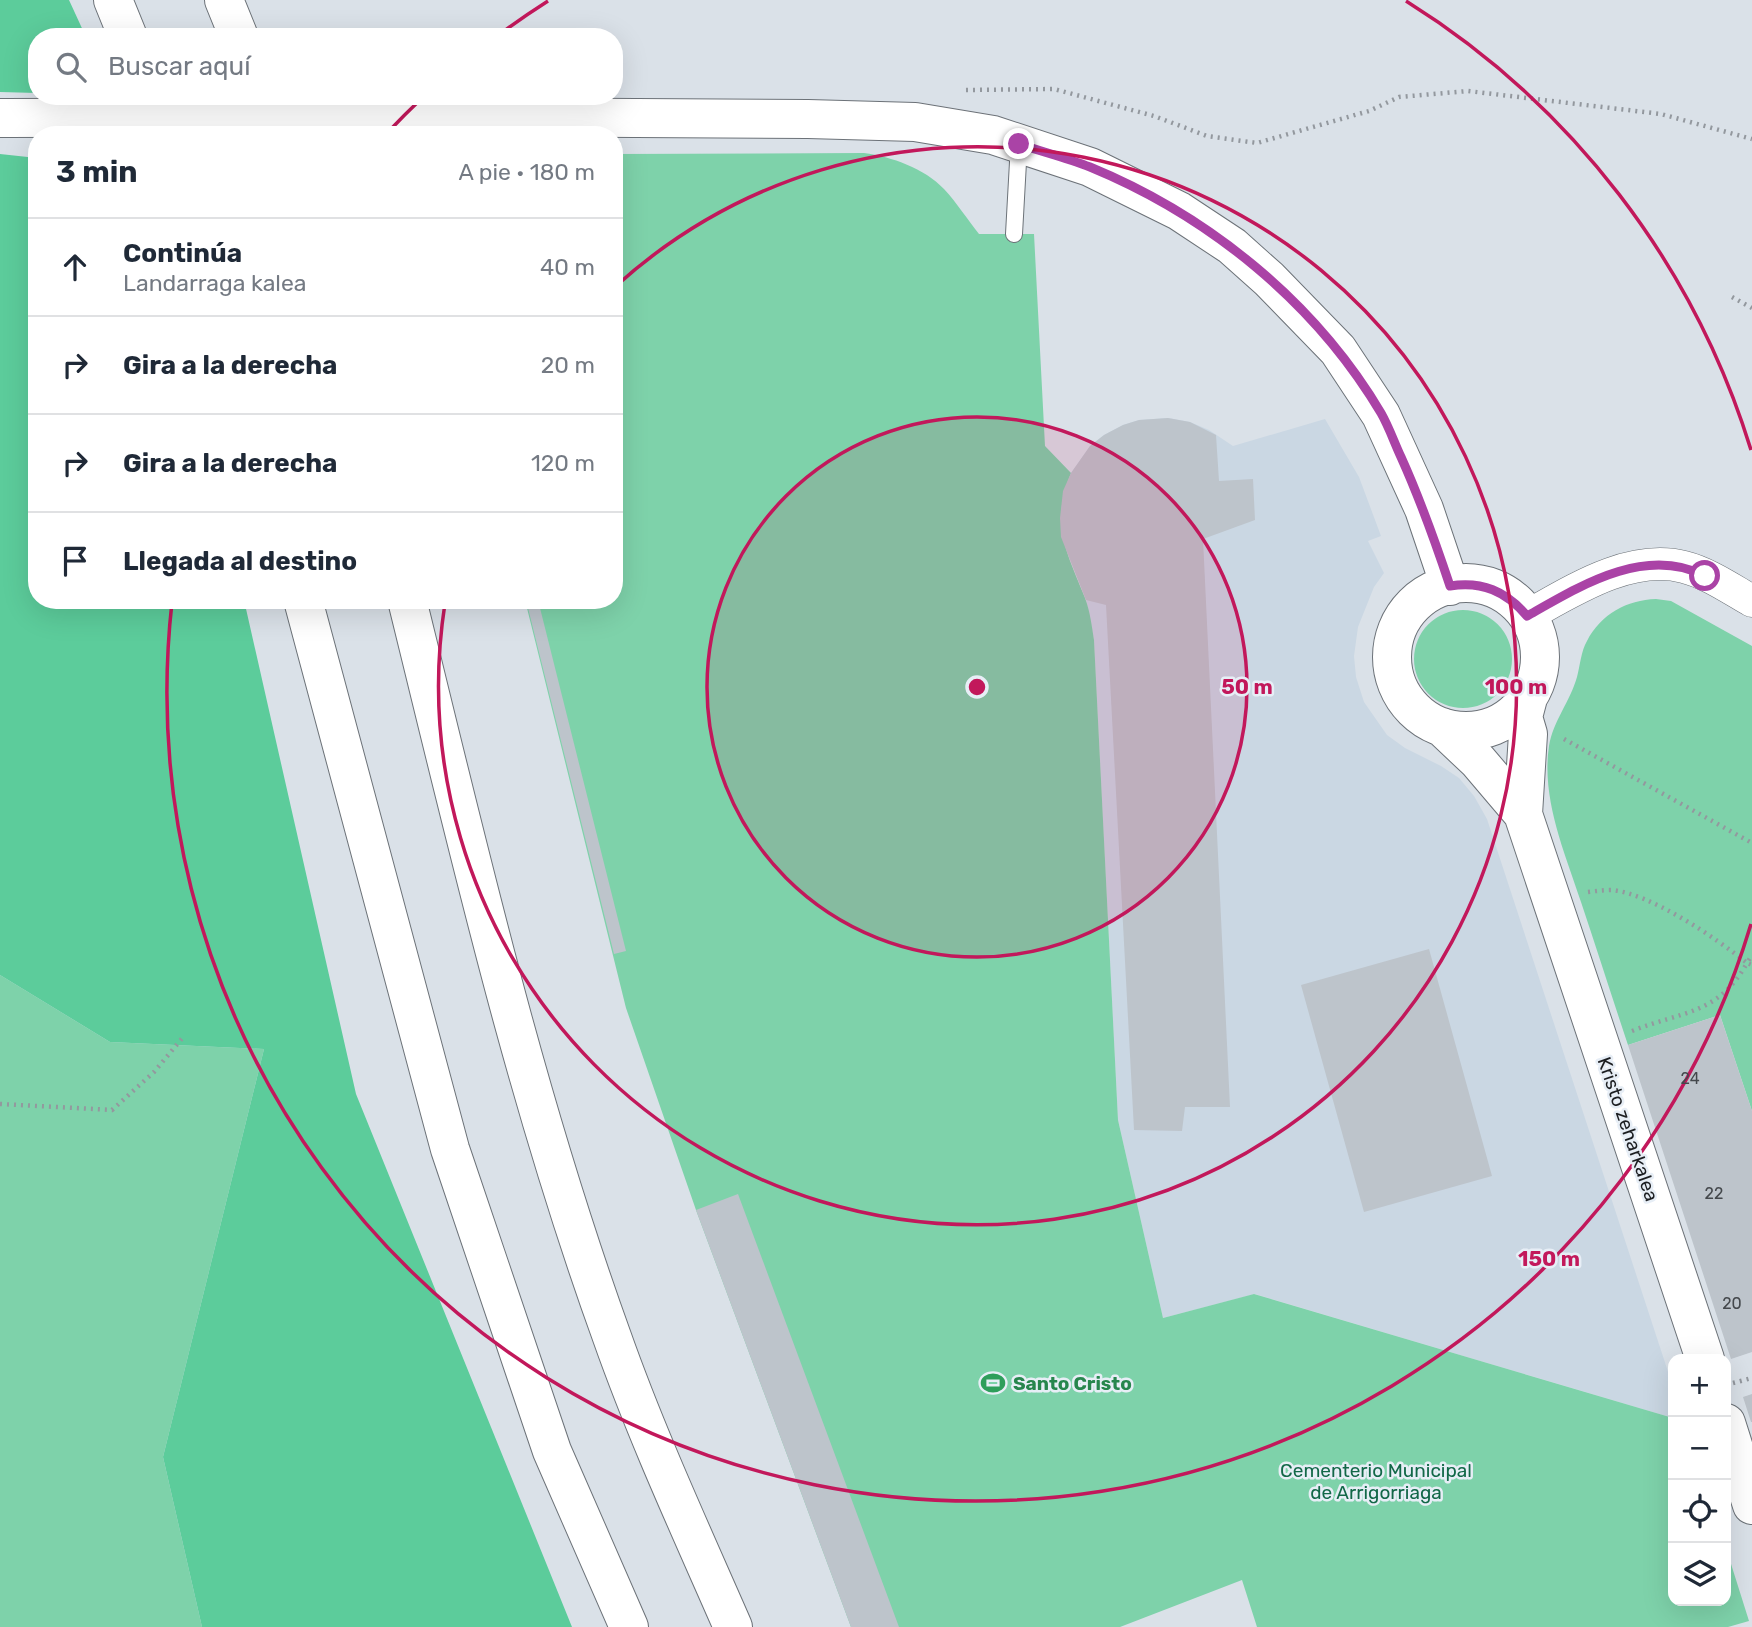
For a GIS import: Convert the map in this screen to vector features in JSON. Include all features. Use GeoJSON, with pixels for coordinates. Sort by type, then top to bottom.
{"type":"FeatureCollection","features":[{"type":"Feature","properties":{"kind":"main road"},"geometry":{"type":"LineString","coordinates":[[113,0],[124,28]]}},
{"type":"Feature","properties":{"kind":"main road"},"geometry":{"type":"LineString","coordinates":[[224,0],[235,28]]}},
{"type":"Feature","properties":{"kind":"main road"},"geometry":{"type":"LineString","coordinates":[[155,105],[162,126]]}},
{"type":"Feature","properties":{"kind":"main road"},"geometry":{"type":"LineString","coordinates":[[264,105],[272,126]]}},
{"type":"Feature","properties":{"kind":"main road"},"geometry":{"type":"LineString","coordinates":[[0,118],[808,119],[915,122],[993,135],[1090,167],[1179,211],[1232,246],[1269,279],[1338,351],[1381,415],[1424,509],[1450,586]]}},
{"type":"Feature","properties":{"kind":"main road"},"geometry":{"type":"LineString","coordinates":[[1479,585],[1493,589],[1512,600],[1527,616],[1537,635],[1540,657],[1537,678],[1526,707],[1528,734],[1523,814],[1478,761],[1442,727],[1418,713],[1400,690],[1395,676],[1393,647],[1403,619],[1423,598],[1450,586],[1479,585]]}},
{"type":"Feature","properties":{"kind":"main road"},"geometry":{"type":"LineString","coordinates":[[305,609],[450,1149],[552,1451],[629,1627]]}},
{"type":"Feature","properties":{"kind":"main road"},"geometry":{"type":"LineString","coordinates":[[409,609],[528,1079],[612,1337],[667,1479],[733,1627]]}},
{"type":"Feature","properties":{"kind":"main road"},"geometry":{"type":"LineString","coordinates":[[1442,727],[1458,731],[1490,727],[1526,707]]}},
{"type":"Feature","properties":{"kind":"main road","name":"Kristo zeharkalea"},"geometry":{"type":"LineString","coordinates":[[1523,814],[1703,1354]]}},
{"type":"Feature","properties":{"kind":"main road"},"geometry":{"type":"LineString","coordinates":[[1731,1439],[1752,1505]]}},
{"type":"Feature","properties":{"kind":"street"},"geometry":{"type":"LineString","coordinates":[[1527,616],[1612,573],[1655,565],[1673,565],[1694,570],[1752,601]]}},
{"type":"Feature","properties":{"kind":"lane"},"geometry":{"type":"LineString","coordinates":[[1014,234],[1019,144]]}},
{"type":"Feature","properties":{"kind":"path"},"geometry":{"type":"LineString","coordinates":[[959,130],[965,90],[1054,89],[1154,117],[1207,136],[1257,143],[1369,111],[1399,97],[1468,91],[1661,114],[1752,139]]}},
{"type":"Feature","properties":{"kind":"path"},"geometry":{"type":"LineString","coordinates":[[1732,297],[1752,308]]}},
{"type":"Feature","properties":{"kind":"path"},"geometry":{"type":"LineString","coordinates":[[1526,707],[1752,843]]}},
{"type":"Feature","properties":{"kind":"path"},"geometry":{"type":"LineString","coordinates":[[1552,899],[1611,890],[1631,895],[1690,924],[1750,964]]}},
{"type":"Feature","properties":{"kind":"path"},"geometry":{"type":"LineString","coordinates":[[1599,1044],[1638,1028],[1697,1010],[1726,993],[1750,964],[1752,955]]}},
{"type":"Feature","properties":{"kind":"path"},"geometry":{"type":"LineString","coordinates":[[0,1104],[112,1110],[155,1072],[184,1036]]}},
{"type":"Feature","properties":{"kind":"path"},"geometry":{"type":"LineString","coordinates":[[1731,1384],[1752,1378]]}},
{"type":"Feature","properties":{"kind":"shaded area"},"geometry":{"type":"Polygon","coordinates":[[[1168,418],[1190,422],[1209,430],[1233,446],[1325,419],[1359,477],[1381,536],[1368,541],[1384,573],[1374,587],[1358,627],[1354,656],[1356,677],[1364,702],[1387,735],[1459,778],[1474,796],[1487,819],[1668,1372],[1668,1417],[1255,1294],[1163,1318],[1118,1120],[1094,640],[1086,600],[1061,537],[1060,518],[1063,491],[1071,473],[1090,446],[1104,435],[1139,420],[1168,418]]]}},
{"type":"Feature","properties":{"kind":"green space"},"geometry":{"type":"Polygon","coordinates":[[[0,0],[69,0],[82,28],[28,28],[28,93],[0,92],[0,0]]]}},
{"type":"Feature","properties":{"kind":"green space","name":"Cementerio Municipal de Arrigorriaga"},"geometry":{"type":"Polygon","coordinates":[[[864,153],[886,157],[917,169],[936,182],[949,194],[979,234],[1034,234],[1045,446],[1071,473],[1065,491],[1061,523],[1067,551],[1087,603],[1094,640],[1118,1120],[1163,1318],[1254,1294],[1668,1417],[1668,1606],[1731,1606],[1731,1564],[1749,1621],[1728,1627],[1257,1627],[1242,1580],[1120,1627],[851,1627],[696,1210],[626,1008],[527,609],[623,609],[623,154],[864,153]]]}},
{"type":"Feature","properties":{"kind":"green space"},"geometry":{"type":"Polygon","coordinates":[[[0,154],[28,157],[28,609],[246,609],[356,1094],[572,1627],[202,1627],[163,1457],[264,1049],[110,1042],[0,975],[0,154]]]}},
{"type":"Feature","properties":{"kind":"green space"},"geometry":{"type":"Polygon","coordinates":[[[1656,599],[1671,601],[1752,646],[1752,1111],[1720,1015],[1628,1045],[1551,806],[1547,766],[1549,746],[1554,728],[1574,686],[1585,645],[1600,623],[1616,610],[1635,602],[1656,599]]]}},
{"type":"Feature","properties":{"kind":"green space"},"geometry":{"type":"Polygon","coordinates":[[[1463,610],[1482,613],[1498,624],[1509,640],[1512,659],[1509,678],[1498,694],[1482,705],[1463,708],[1444,705],[1428,694],[1417,678],[1414,659],[1417,640],[1428,624],[1444,613],[1463,610]]]}},
{"type":"Feature","properties":{"kind":"green space"},"geometry":{"type":"Polygon","coordinates":[[[0,975],[110,1042],[264,1049],[163,1457],[202,1627],[0,1627],[0,975]]]}},
{"type":"Feature","properties":{"kind":"building"},"geometry":{"type":"Polygon","coordinates":[[[1168,418],[1190,422],[1216,435],[1219,481],[1253,479],[1255,520],[1203,539],[1230,1107],[1185,1107],[1182,1131],[1134,1130],[1106,605],[1086,600],[1061,537],[1060,518],[1063,491],[1071,473],[1090,446],[1123,425],[1139,420],[1168,418]]]}},
{"type":"Feature","properties":{"kind":"building"},"geometry":{"type":"Polygon","coordinates":[[[528,609],[540,609],[626,951],[614,954],[528,609]]]}},
{"type":"Feature","properties":{"kind":"building"},"geometry":{"type":"Polygon","coordinates":[[[1429,949],[1492,1176],[1364,1212],[1301,985],[1429,949]]]}},
{"type":"Feature","properties":{"kind":"building"},"geometry":{"type":"Polygon","coordinates":[[[1720,1015],[1752,1111],[1752,1352],[1731,1359],[1628,1045],[1720,1015]]]}},
{"type":"Feature","properties":{"kind":"building"},"geometry":{"type":"Polygon","coordinates":[[[738,1194],[899,1627],[851,1627],[696,1210],[738,1194]]]}},
{"type":"Feature","properties":{"kind":"building"},"geometry":{"type":"Polygon","coordinates":[[[1752,1394],[1752,1422],[1751,1422],[1743,1397],[1752,1394]]]}},
{"type":"Feature","properties":{"kind":"place","name":"Santo Cristo"},"geometry":{"type":"Point","coordinates":[993,1383]}},
{"type":"Feature","properties":{"kind":"route"},"geometry":{"type":"LineString","coordinates":[[1019,144],[1090,167],[1179,211],[1232,246],[1269,279],[1338,351],[1381,415],[1424,509],[1450,586],[1465,584],[1493,589],[1518,605],[1527,616],[1612,573],[1633,567],[1664,564],[1682,566],[1705,576]]}}]}
